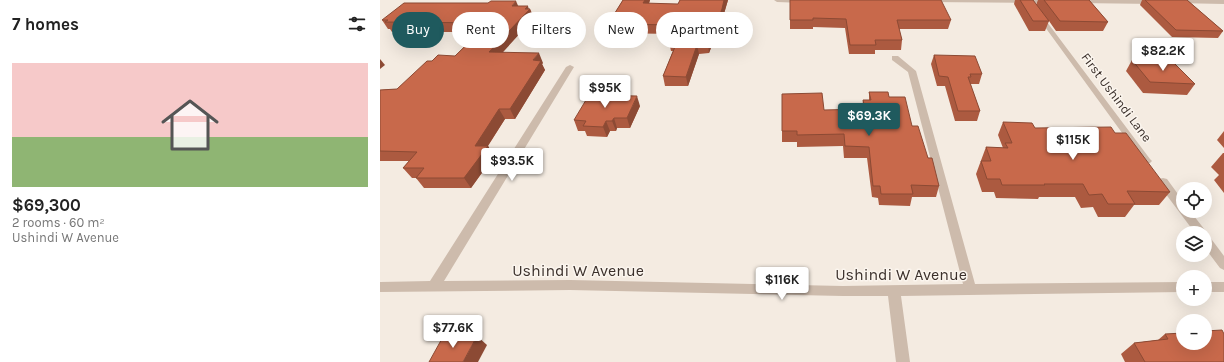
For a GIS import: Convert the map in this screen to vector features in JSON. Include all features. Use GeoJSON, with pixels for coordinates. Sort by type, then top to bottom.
{"type":"FeatureCollection","features":[{"type":"Feature","properties":{"kind":"street"},"geometry":{"type":"LineString","coordinates":[[777,0],[807,1]]}},
{"type":"Feature","properties":{"kind":"street"},"geometry":{"type":"LineString","coordinates":[[922,0],[1060,1]]}},
{"type":"Feature","properties":{"kind":"street","name":"First Ushindi Lane"},"geometry":{"type":"LineString","coordinates":[[1028,1],[1150,165]]}},
{"type":"Feature","properties":{"kind":"street"},"geometry":{"type":"LineString","coordinates":[[1068,1],[1159,2]]}},
{"type":"Feature","properties":{"kind":"street"},"geometry":{"type":"LineString","coordinates":[[1167,2],[1224,2]]}},
{"type":"Feature","properties":{"kind":"street"},"geometry":{"type":"LineString","coordinates":[[895,58],[912,71],[970,289]]}},
{"type":"Feature","properties":{"kind":"street"},"geometry":{"type":"LineString","coordinates":[[434,286],[570,67]]}},
{"type":"Feature","properties":{"kind":"street"},"geometry":{"type":"LineString","coordinates":[[1160,178],[1176,199]]}},
{"type":"Feature","properties":{"kind":"street"},"geometry":{"type":"LineString","coordinates":[[1212,249],[1224,265]]}},
{"type":"Feature","properties":{"kind":"street","name":"Ushindi W Avenue"},"geometry":{"type":"LineString","coordinates":[[380,287],[570,285],[894,291],[1176,287]]}},
{"type":"Feature","properties":{"kind":"street"},"geometry":{"type":"LineString","coordinates":[[1212,287],[1224,287]]}},
{"type":"Feature","properties":{"kind":"street"},"geometry":{"type":"LineString","coordinates":[[894,291],[903,362]]}},
{"type":"Feature","properties":{"kind":"building"},"geometry":{"type":"Polygon","coordinates":[[[623,0],[645,0],[643,3],[678,4],[680,0],[724,0],[721,12],[656,12],[656,25],[648,25],[648,12],[616,12],[623,0]]]}},
{"type":"Feature","properties":{"kind":"building"},"geometry":{"type":"Polygon","coordinates":[[[790,0],[941,0],[951,20],[897,20],[902,40],[875,40],[876,45],[850,45],[846,19],[813,18],[813,20],[790,20],[790,0]]]}},
{"type":"Feature","properties":{"kind":"building"},"geometry":{"type":"Polygon","coordinates":[[[1020,0],[1033,0],[1049,21],[1033,21],[1020,0]]]}},
{"type":"Feature","properties":{"kind":"building"},"geometry":{"type":"Polygon","coordinates":[[[1044,0],[1089,0],[1108,22],[1060,21],[1044,0]]]}},
{"type":"Feature","properties":{"kind":"building"},"geometry":{"type":"Polygon","coordinates":[[[1145,0],[1187,0],[1223,31],[1176,30],[1145,0]]]}},
{"type":"Feature","properties":{"kind":"building"},"geometry":{"type":"Polygon","coordinates":[[[491,1],[516,1],[512,6],[528,6],[525,9],[530,9],[527,12],[517,12],[517,23],[509,31],[509,12],[452,12],[452,23],[444,23],[444,12],[392,12],[404,3],[488,3],[491,1]]]}},
{"type":"Feature","properties":{"kind":"building"},"geometry":{"type":"Polygon","coordinates":[[[392,12],[392,22],[385,22],[388,20],[382,20],[392,12]]]}},
{"type":"Feature","properties":{"kind":"building"},"geometry":{"type":"Polygon","coordinates":[[[463,48],[493,48],[489,52],[539,53],[533,60],[541,61],[510,109],[499,109],[475,146],[488,146],[464,178],[416,178],[424,168],[403,168],[417,152],[380,151],[380,90],[397,89],[427,61],[432,61],[438,55],[455,56],[463,48]]]}},
{"type":"Feature","properties":{"kind":"building"},"geometry":{"type":"Polygon","coordinates":[[[675,48],[696,48],[686,77],[663,76],[675,48]]]}},
{"type":"Feature","properties":{"kind":"building"},"geometry":{"type":"Polygon","coordinates":[[[934,55],[975,56],[982,74],[970,74],[971,77],[968,77],[980,111],[958,111],[948,77],[939,76],[934,55]]]}},
{"type":"Feature","properties":{"kind":"building"},"geometry":{"type":"Polygon","coordinates":[[[1132,60],[1172,61],[1195,84],[1150,82],[1132,60]]]}},
{"type":"Feature","properties":{"kind":"building"},"geometry":{"type":"Polygon","coordinates":[[[869,92],[888,92],[889,97],[905,97],[912,126],[918,126],[928,158],[932,158],[939,186],[911,185],[913,194],[881,194],[880,186],[873,186],[869,147],[845,146],[844,134],[797,135],[797,131],[782,131],[782,94],[822,93],[824,110],[865,109],[863,100],[871,100],[869,92]]]}},
{"type":"Feature","properties":{"kind":"building"},"geometry":{"type":"Polygon","coordinates":[[[589,95],[637,96],[627,118],[614,118],[612,121],[606,121],[603,127],[583,126],[586,121],[574,120],[589,95]]]}},
{"type":"Feature","properties":{"kind":"building"},"geometry":{"type":"Polygon","coordinates":[[[1003,122],[1032,123],[1035,128],[1111,127],[1115,133],[1126,133],[1170,192],[1127,191],[1135,204],[1108,204],[1102,194],[1089,195],[1083,184],[1002,185],[1000,179],[987,179],[981,161],[991,161],[986,147],[1008,148],[1005,143],[1012,143],[1003,122]]]}},
{"type":"Feature","properties":{"kind":"building"},"geometry":{"type":"Polygon","coordinates":[[[1222,330],[1224,334],[1224,362],[1145,362],[1134,343],[1168,339],[1165,334],[1176,333],[1176,350],[1212,350],[1212,331],[1222,330]]]}},
{"type":"Feature","properties":{"kind":"building"},"geometry":{"type":"Polygon","coordinates":[[[444,335],[477,336],[463,362],[429,362],[444,335]]]}}]}
